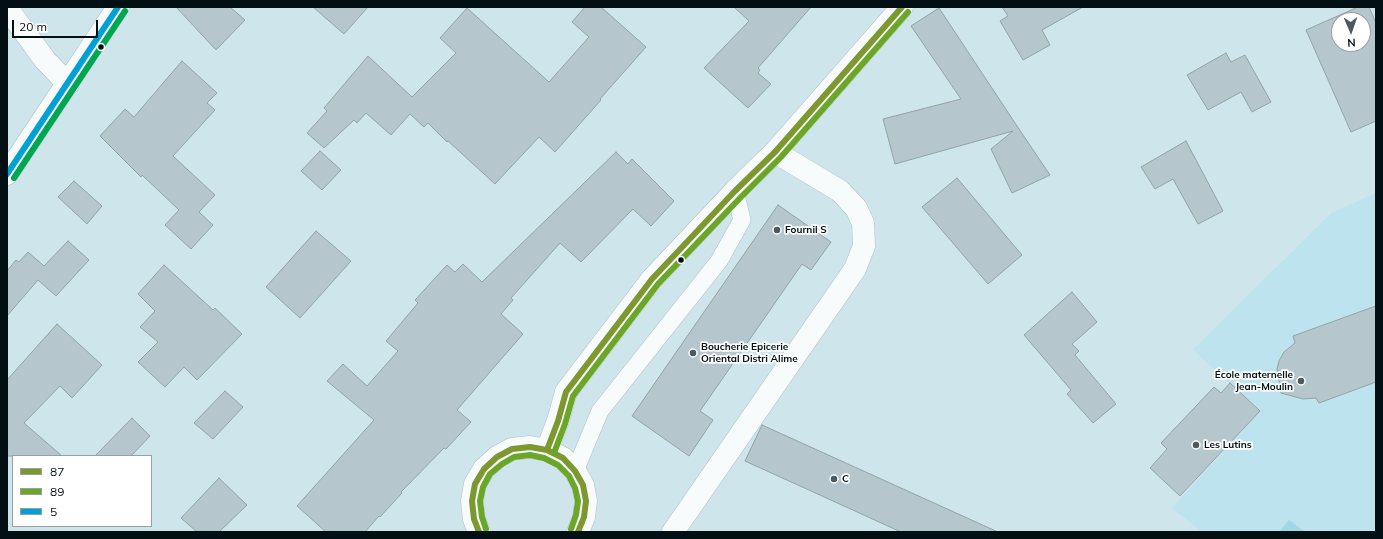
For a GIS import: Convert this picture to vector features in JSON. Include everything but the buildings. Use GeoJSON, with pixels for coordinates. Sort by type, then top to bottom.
{"type":"FeatureCollection","features":[{"type":"Feature","properties":{"kind":"street"},"geometry":{"type":"LineString","coordinates":[[7,174],[118,7]]}},
{"type":"Feature","properties":{"kind":"street"},"geometry":{"type":"LineString","coordinates":[[547,450],[558,421],[566,392],[652,279],[775,152],[902,7]]}},
{"type":"Feature","properties":{"kind":"street"},"geometry":{"type":"LineString","coordinates":[[7,8],[45,60],[68,84]]}},
{"type":"Feature","properties":{"kind":"street"},"geometry":{"type":"LineString","coordinates":[[673,532],[855,269],[864,246],[863,223],[856,208],[840,191],[775,152]]}},
{"type":"Feature","properties":{"kind":"street"},"geometry":{"type":"LineString","coordinates":[[479,532],[474,519],[472,501],[475,484],[484,469],[497,457],[512,449],[530,447],[547,450],[563,458],[575,471],[583,485],[586,501],[584,518],[578,532]]}},
{"type":"Feature","properties":{"kind":"lane"},"geometry":{"type":"LineString","coordinates":[[575,471],[600,411],[719,261],[742,220],[735,192]]}},
{"type":"Feature","properties":{"kind":"shaded area","name":"École maternelle Jean-Moulin"},"geometry":{"type":"Polygon","coordinates":[[[1376,193],[1376,532],[1202,532],[1172,508],[1260,411],[1193,350],[1331,213],[1376,193]]]}},
{"type":"Feature","properties":{"kind":"shaded area"},"geometry":{"type":"Polygon","coordinates":[[[1289,520],[1305,532],[1279,532],[1289,520]]]}},
{"type":"Feature","properties":{"kind":"transit line","name":"5"},"geometry":{"type":"LineString","coordinates":[[7,174],[118,7]]}},
{"type":"Feature","properties":{"kind":"transit line","name":"87"},"geometry":{"type":"LineString","coordinates":[[547,450],[558,421],[566,392],[652,279],[735,191],[775,152],[902,7]]}},
{"type":"Feature","properties":{"kind":"transit line"},"geometry":{"type":"LineString","coordinates":[[14,178],[125,11]]}},
{"type":"Feature","properties":{"kind":"transit line","name":"89"},"geometry":{"type":"LineString","coordinates":[[554,453],[565,424],[573,396],[658,284],[781,157],[908,12]]}},
{"type":"Feature","properties":{"kind":"transit line","name":"87"},"geometry":{"type":"LineString","coordinates":[[479,532],[474,519],[472,501],[475,484],[484,469],[497,457],[512,449],[530,447],[547,450],[563,458],[575,471],[583,485],[586,501],[584,517],[578,532]]}},
{"type":"Feature","properties":{"kind":"transit line","name":"89"},"geometry":{"type":"LineString","coordinates":[[486,529],[482,517],[480,501],[483,487],[490,474],[502,464],[514,457],[530,455],[544,458],[558,465],[569,476],[575,488],[578,501],[576,515],[571,529]]}},
{"type":"Feature","properties":{"kind":"place","name":"Fournil S"},"geometry":{"type":"Point","coordinates":[777,230]}},
{"type":"Feature","properties":{"kind":"place","name":"Boucherie Epicerie Oriental Distri Alime"},"geometry":{"type":"Point","coordinates":[693,353]}},
{"type":"Feature","properties":{"kind":"place","name":"École maternelle Jean-Moulin"},"geometry":{"type":"Point","coordinates":[1301,381]}},
{"type":"Feature","properties":{"kind":"place","name":"Les Lutins"},"geometry":{"type":"Point","coordinates":[1196,445]}},
{"type":"Feature","properties":{"kind":"place","name":"C"},"geometry":{"type":"Point","coordinates":[834,479]}}]}
